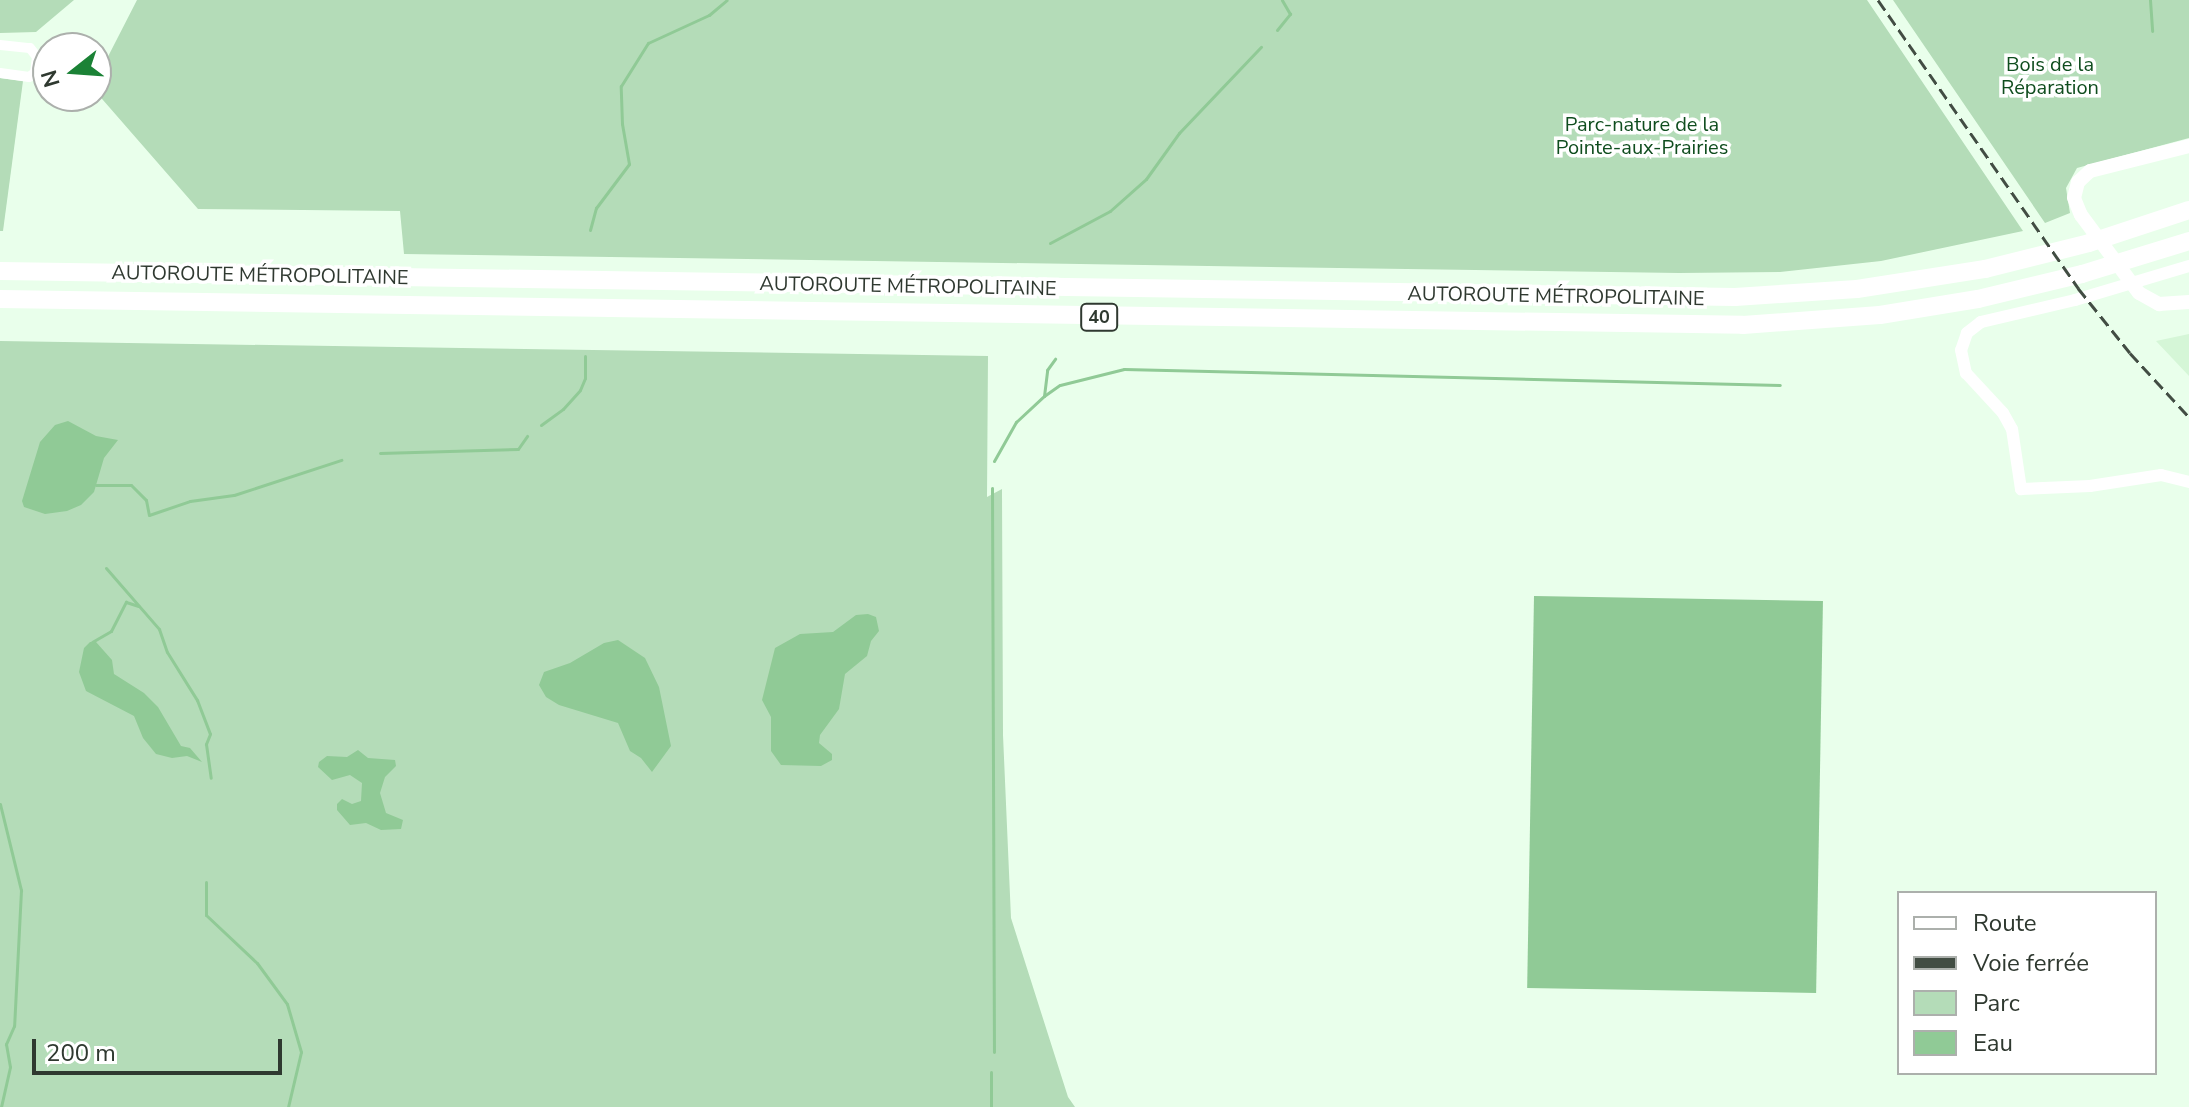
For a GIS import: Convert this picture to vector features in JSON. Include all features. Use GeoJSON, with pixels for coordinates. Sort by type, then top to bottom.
{"type":"FeatureCollection","features":[{"type":"Feature","properties":{"kind":"highway","name":"AUTOROUTE MÉTROPOLITAINE"},"geometry":{"type":"LineString","coordinates":[[0,271],[1735,297],[1875,287],[1985,269],[2089,243],[2189,210]]}},
{"type":"Feature","properties":{"kind":"highway","name":"AUTOROUTE MÉTROPOLITAINE"},"geometry":{"type":"LineString","coordinates":[[0,299],[1743,325],[1880,315],[1978,299],[2097,270],[2189,241]]}},
{"type":"Feature","properties":{"kind":"main road"},"geometry":{"type":"LineString","coordinates":[[2189,146],[2090,171],[2076,187],[2079,211],[2139,293],[2159,304],[2189,302]]}},
{"type":"Feature","properties":{"kind":"street"},"geometry":{"type":"LineString","coordinates":[[0,45],[30,48],[37,57],[35,73],[29,77],[0,73]]}},
{"type":"Feature","properties":{"kind":"street"},"geometry":{"type":"LineString","coordinates":[[2189,266],[2075,300],[1988,320],[1971,328],[1962,344],[1964,366],[2008,421],[2014,435],[2020,488],[2057,489],[2161,475],[2189,482]]}},
{"type":"Feature","properties":{"kind":"shaded area"},"geometry":{"type":"Polygon","coordinates":[[[2189,334],[2189,376],[2156,341],[2189,334]]]}},
{"type":"Feature","properties":{"kind":"green space"},"geometry":{"type":"Polygon","coordinates":[[[0,0],[74,0],[36,32],[0,33],[0,0]]]}},
{"type":"Feature","properties":{"kind":"green space","name":"Parc-nature de la Pointe-aux-Prairies"},"geometry":{"type":"Polygon","coordinates":[[[137,0],[1867,0],[2023,231],[1881,261],[1780,272],[404,254],[400,211],[198,209],[112,110],[112,49],[137,0]]]}},
{"type":"Feature","properties":{"kind":"green space","name":"Bois de la Réparation"},"geometry":{"type":"Polygon","coordinates":[[[1893,0],[2189,0],[2189,138],[2077,168],[2066,188],[2070,213],[2045,223],[1893,0]]]}},
{"type":"Feature","properties":{"kind":"green space"},"geometry":{"type":"Polygon","coordinates":[[[0,78],[23,81],[3,231],[0,231],[0,78]]]}},
{"type":"Feature","properties":{"kind":"green space"},"geometry":{"type":"Polygon","coordinates":[[[0,341],[988,356],[987,497],[1002,489],[1003,735],[1011,918],[1068,1097],[1075,1107],[0,1107],[0,341]]]}},
{"type":"Feature","properties":{"kind":"water"},"geometry":{"type":"Polygon","coordinates":[[[68,421],[96,436],[118,440],[104,458],[94,492],[81,505],[67,511],[45,514],[24,507],[22,501],[40,442],[55,425],[68,421]]]}},
{"type":"Feature","properties":{"kind":"water"},"geometry":{"type":"Polygon","coordinates":[[[1534,596],[1823,601],[1816,993],[1527,988],[1534,596]]]}},
{"type":"Feature","properties":{"kind":"water"},"geometry":{"type":"Polygon","coordinates":[[[856,615],[876,617],[879,631],[871,641],[867,656],[845,674],[839,709],[820,735],[819,743],[832,754],[832,760],[821,766],[781,765],[771,751],[771,717],[762,700],[775,648],[800,634],[833,632],[856,615]]]}},
{"type":"Feature","properties":{"kind":"water"},"geometry":{"type":"Polygon","coordinates":[[[618,640],[645,658],[659,687],[671,746],[652,772],[641,758],[630,751],[618,723],[559,705],[546,697],[539,685],[544,672],[570,663],[604,643],[618,640]]]}},
{"type":"Feature","properties":{"kind":"water"},"geometry":{"type":"Polygon","coordinates":[[[90,642],[96,642],[112,660],[114,674],[144,693],[158,707],[181,746],[190,748],[202,762],[187,756],[172,758],[156,754],[143,738],[134,716],[86,691],[79,672],[84,648],[90,642]]]}},
{"type":"Feature","properties":{"kind":"water"},"geometry":{"type":"Polygon","coordinates":[[[358,750],[368,758],[395,760],[396,766],[385,777],[380,793],[386,813],[403,820],[401,829],[381,830],[366,823],[350,825],[337,810],[337,804],[342,799],[352,804],[361,801],[362,783],[350,775],[332,780],[318,767],[319,762],[327,756],[347,757],[358,750]]]}},
{"type":"Feature","properties":{"kind":"waterway"},"geometry":{"type":"LineString","coordinates":[[590,230],[596,208],[629,164],[622,124],[621,86],[648,43],[709,15],[727,0]]}},
{"type":"Feature","properties":{"kind":"waterway"},"geometry":{"type":"LineString","coordinates":[[1277,30],[1290,14],[1282,0]]}},
{"type":"Feature","properties":{"kind":"waterway"},"geometry":{"type":"LineString","coordinates":[[2150,0],[2152,31]]}},
{"type":"Feature","properties":{"kind":"waterway"},"geometry":{"type":"LineString","coordinates":[[1050,243],[1110,211],[1146,179],[1179,133],[1261,47]]}},
{"type":"Feature","properties":{"kind":"waterway"},"geometry":{"type":"LineString","coordinates":[[541,425],[563,409],[580,390],[585,378],[585,356]]}},
{"type":"Feature","properties":{"kind":"waterway"},"geometry":{"type":"LineString","coordinates":[[1044,396],[1047,370],[1055,359]]}},
{"type":"Feature","properties":{"kind":"waterway"},"geometry":{"type":"LineString","coordinates":[[994,461],[1016,422],[1044,396],[1060,385],[1124,369],[1780,385]]}},
{"type":"Feature","properties":{"kind":"waterway"},"geometry":{"type":"LineString","coordinates":[[380,453],[518,449],[527,436]]}},
{"type":"Feature","properties":{"kind":"waterway"},"geometry":{"type":"LineString","coordinates":[[96,485],[131,485],[146,500],[149,515],[190,501],[234,495],[341,460]]}},
{"type":"Feature","properties":{"kind":"waterway"},"geometry":{"type":"LineString","coordinates":[[992,488],[994,1052]]}},
{"type":"Feature","properties":{"kind":"waterway"},"geometry":{"type":"LineString","coordinates":[[106,568],[159,629],[167,652],[197,700],[210,734],[206,744],[211,778]]}},
{"type":"Feature","properties":{"kind":"waterway"},"geometry":{"type":"LineString","coordinates":[[92,642],[111,631],[126,602],[138,606]]}},
{"type":"Feature","properties":{"kind":"waterway"},"geometry":{"type":"LineString","coordinates":[[0,804],[21,890],[14,1026],[6,1044],[10,1067],[1,1107]]}},
{"type":"Feature","properties":{"kind":"waterway"},"geometry":{"type":"LineString","coordinates":[[206,882],[206,915],[257,963],[287,1004],[301,1052],[288,1107]]}},
{"type":"Feature","properties":{"kind":"waterway"},"geometry":{"type":"LineString","coordinates":[[991,1072],[991,1107]]}},
{"type":"Feature","properties":{"kind":"railway"},"geometry":{"type":"LineString","coordinates":[[1878,0],[2078,288],[2130,353],[2189,417]]}}]}
